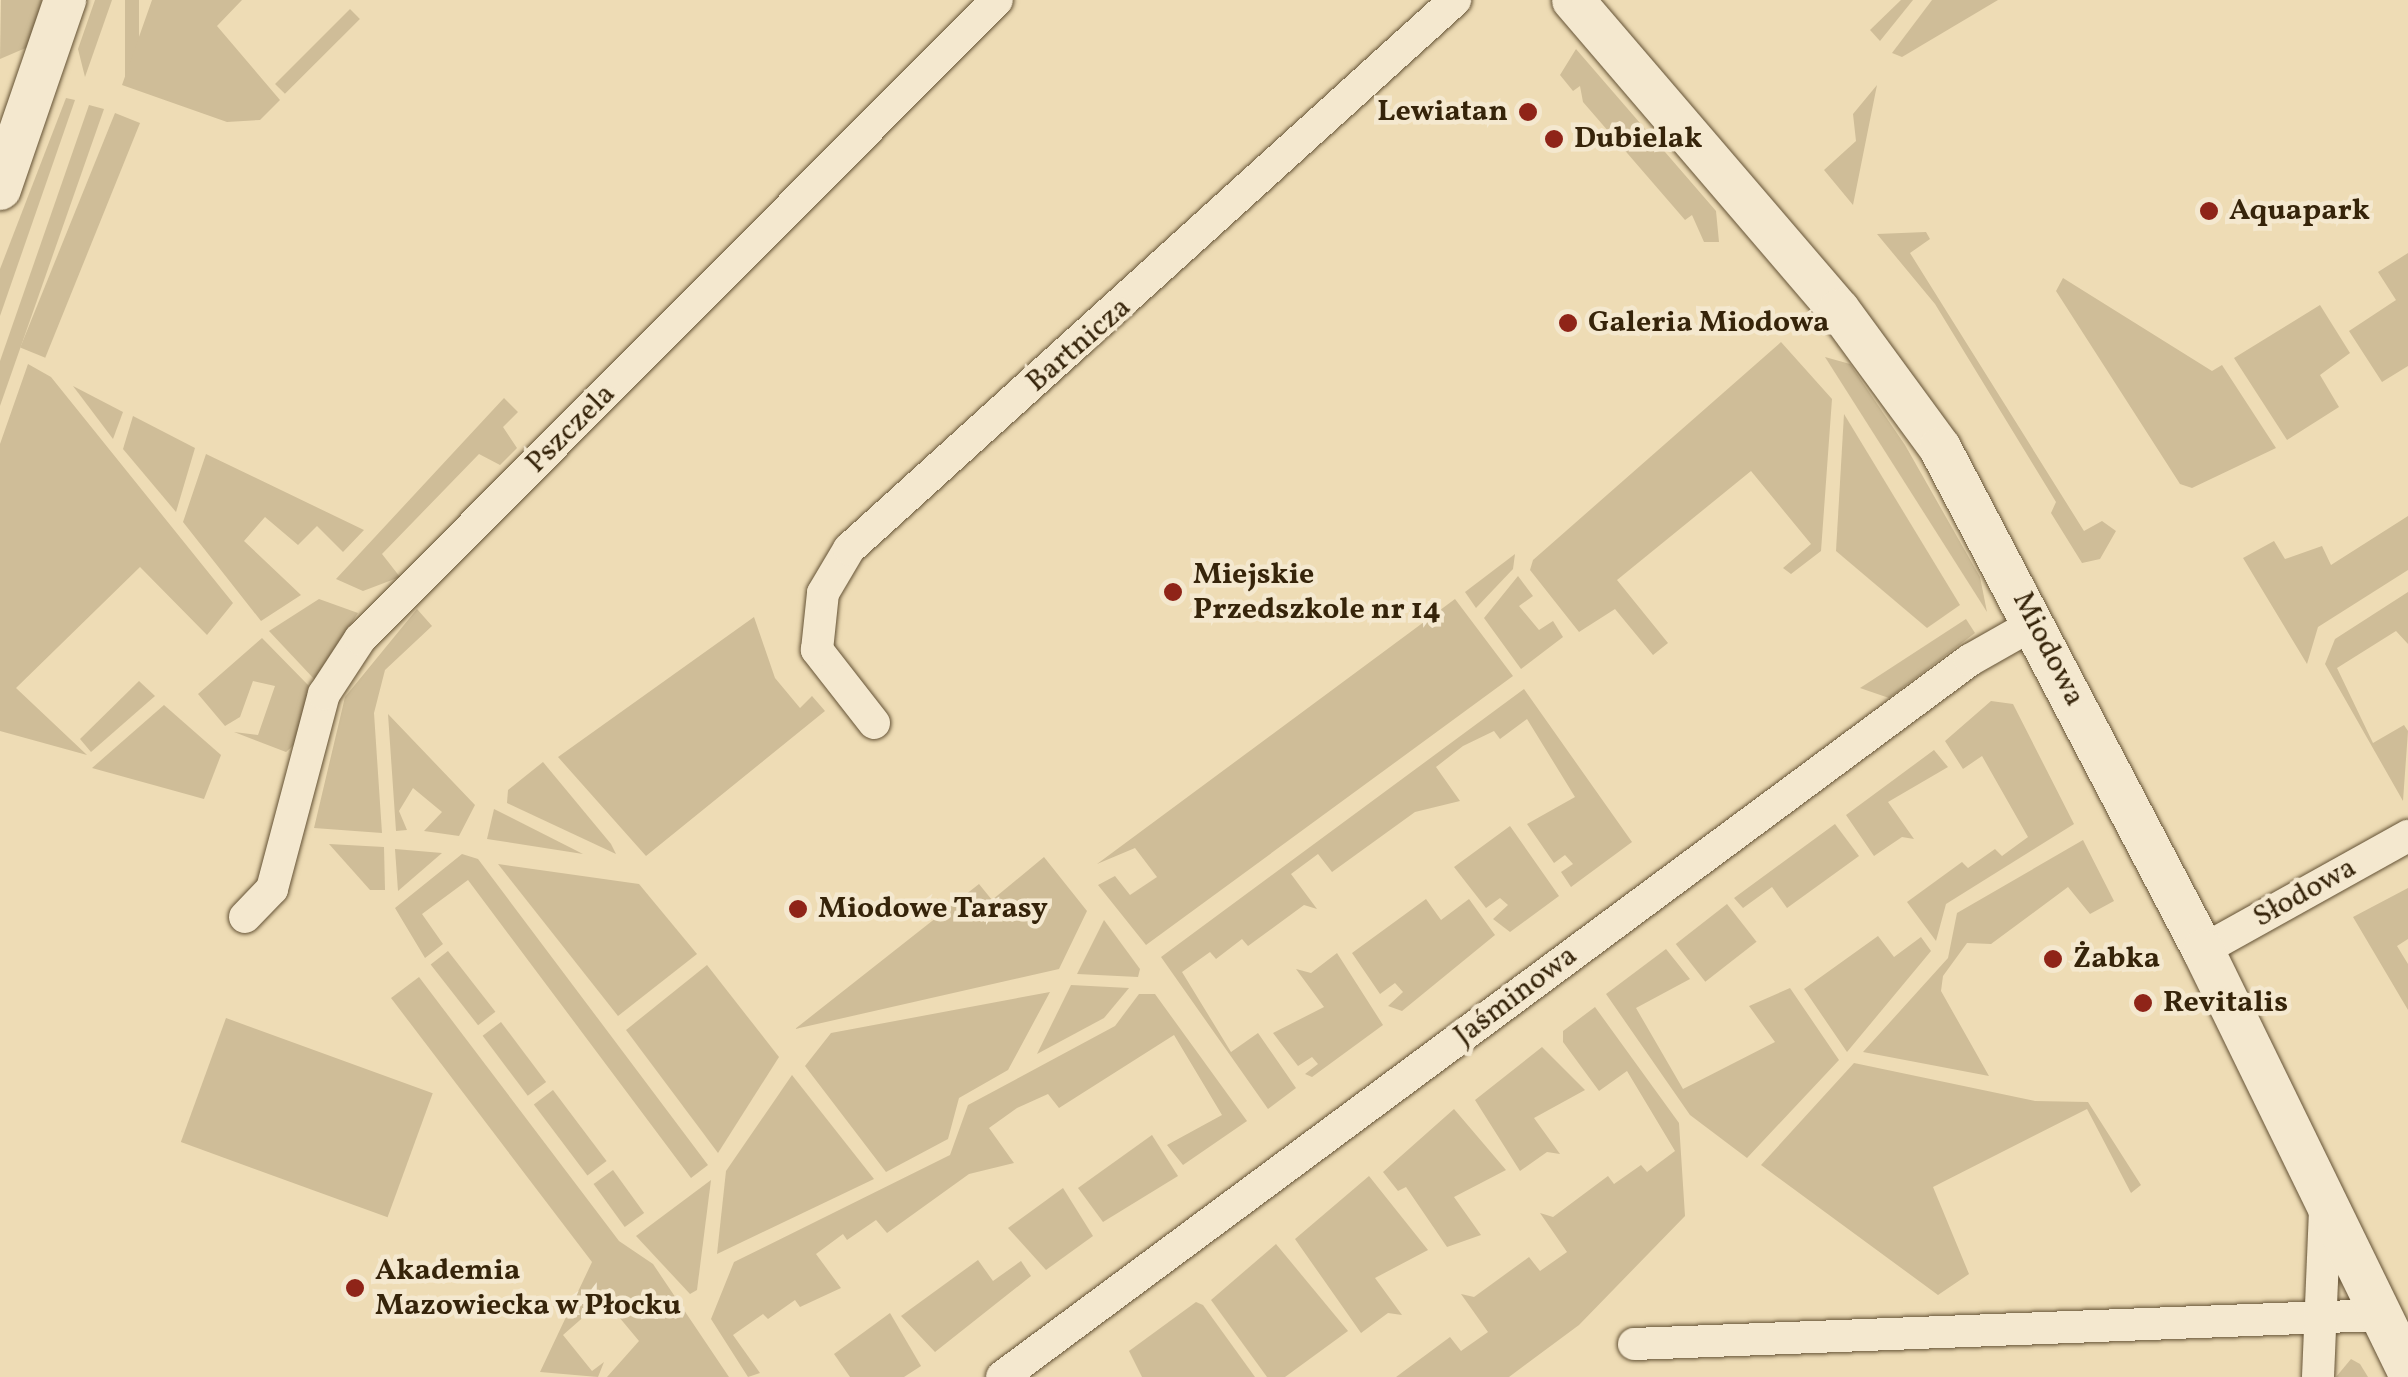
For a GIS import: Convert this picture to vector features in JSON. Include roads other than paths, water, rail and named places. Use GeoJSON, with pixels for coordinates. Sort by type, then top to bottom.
{"type":"FeatureCollection","features":[{"type":"Feature","properties":{"kind":"street"},"geometry":{"type":"LineString","coordinates":[[0,189],[65,0]]}},
{"type":"Feature","properties":{"kind":"street","name":"Pszczela"},"geometry":{"type":"LineString","coordinates":[[245,917],[272,890],[324,694],[360,639],[996,0]]}},
{"type":"Feature","properties":{"kind":"street","name":"Bartnicza"},"geometry":{"type":"LineString","coordinates":[[874,723],[817,650],[823,593],[849,549],[1455,0]]}},
{"type":"Feature","properties":{"kind":"street","name":"Miodowa"},"geometry":{"type":"LineString","coordinates":[[1574,0],[1860,336],[1940,448],[2036,623],[2203,950],[2325,1208],[2408,1371]]}},
{"type":"Feature","properties":{"kind":"street","name":"Jaśminowa"},"geometry":{"type":"LineString","coordinates":[[1002,1377],[1970,660],[2036,623]]}},
{"type":"Feature","properties":{"kind":"street","name":"Słodowa"},"geometry":{"type":"LineString","coordinates":[[2203,950],[2408,836]]}},
{"type":"Feature","properties":{"kind":"street"},"geometry":{"type":"LineString","coordinates":[[2318,1377],[2316,1311],[2325,1208]]}},
{"type":"Feature","properties":{"kind":"street"},"geometry":{"type":"LineString","coordinates":[[1634,1344],[2316,1311],[2378,1315]]}},
{"type":"Feature","properties":{"kind":"place","name":"Lewiatan"},"geometry":{"type":"Point","coordinates":[1528,112]}},
{"type":"Feature","properties":{"kind":"place","name":"Dubielak"},"geometry":{"type":"Point","coordinates":[1554,139]}},
{"type":"Feature","properties":{"kind":"place","name":"Aquapark"},"geometry":{"type":"Point","coordinates":[2209,211]}},
{"type":"Feature","properties":{"kind":"place","name":"Galeria Miodowa"},"geometry":{"type":"Point","coordinates":[1568,323]}},
{"type":"Feature","properties":{"kind":"place","name":"Miejskie Przedszkole nr 14"},"geometry":{"type":"Point","coordinates":[1173,592]}},
{"type":"Feature","properties":{"kind":"place","name":"Miodowe Tarasy"},"geometry":{"type":"Point","coordinates":[798,909]}},
{"type":"Feature","properties":{"kind":"place","name":"Żabka"},"geometry":{"type":"Point","coordinates":[2053,959]}},
{"type":"Feature","properties":{"kind":"place","name":"Revitalis"},"geometry":{"type":"Point","coordinates":[2143,1003]}},
{"type":"Feature","properties":{"kind":"place","name":"Akademia Mazowiecka w Płocku"},"geometry":{"type":"Point","coordinates":[355,1288]}}]}
